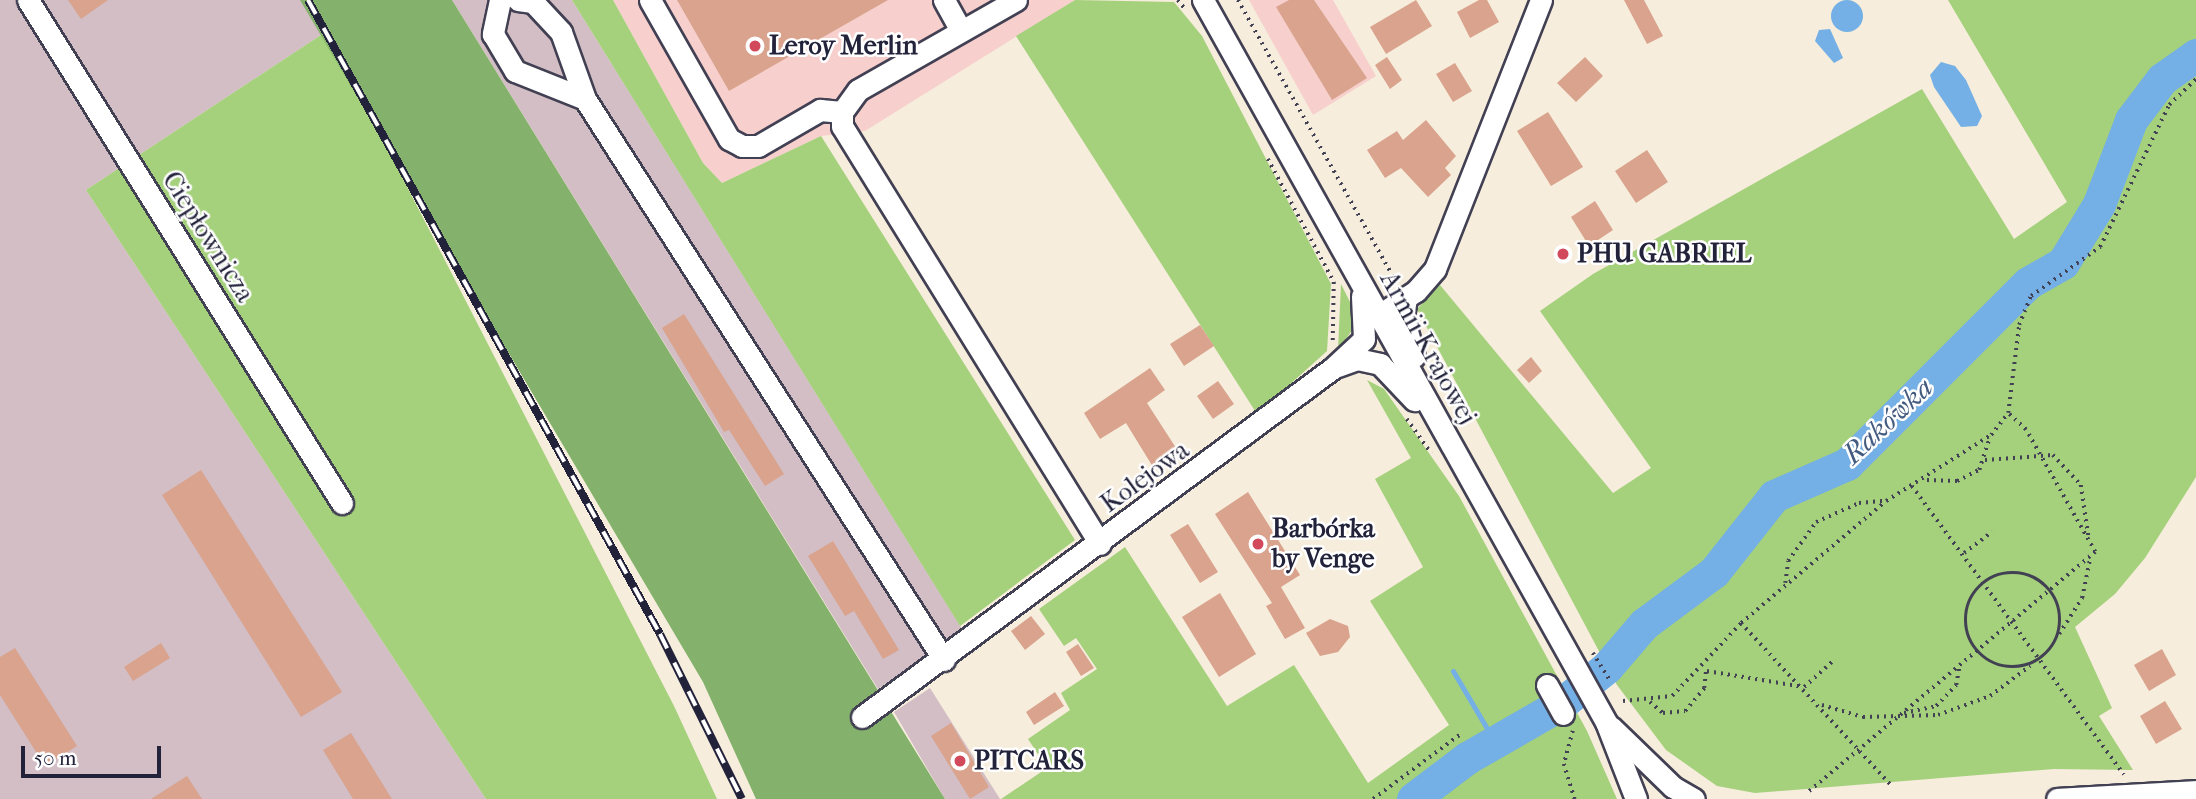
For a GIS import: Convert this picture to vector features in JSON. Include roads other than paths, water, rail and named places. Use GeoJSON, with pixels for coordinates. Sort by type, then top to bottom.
{"type":"FeatureCollection","features":[{"type":"Feature","properties":{"kind":"street","name":"Ciepłownicza"},"geometry":{"type":"LineString","coordinates":[[27,0],[342,503]]}},
{"type":"Feature","properties":{"kind":"street"},"geometry":{"type":"LineString","coordinates":[[500,0],[493,34],[515,71],[585,99]]}},
{"type":"Feature","properties":{"kind":"street"},"geometry":{"type":"LineString","coordinates":[[518,0],[533,2],[561,32],[585,99],[944,660]]}},
{"type":"Feature","properties":{"kind":"street"},"geometry":{"type":"LineString","coordinates":[[649,0],[729,139],[742,146],[758,146],[820,110],[842,112]]}},
{"type":"Feature","properties":{"kind":"street"},"geometry":{"type":"LineString","coordinates":[[944,0],[961,31]]}},
{"type":"Feature","properties":{"kind":"street"},"geometry":{"type":"LineString","coordinates":[[1016,0],[858,90],[842,112],[847,136],[1100,544]]}},
{"type":"Feature","properties":{"kind":"street","name":"Armii Krajowej"},"geometry":{"type":"LineString","coordinates":[[1203,0],[1606,722],[1636,799]]}},
{"type":"Feature","properties":{"kind":"street"},"geometry":{"type":"LineString","coordinates":[[1379,315],[1403,292],[1435,270],[1541,0]]}},
{"type":"Feature","properties":{"kind":"street"},"geometry":{"type":"LineString","coordinates":[[1359,280],[1382,294],[1403,292]]}},
{"type":"Feature","properties":{"kind":"street","name":"Kolejowa"},"geometry":{"type":"LineString","coordinates":[[862,717],[944,660],[1100,544],[1331,360],[1364,339],[1367,324],[1359,280]]}},
{"type":"Feature","properties":{"kind":"street"},"geometry":{"type":"LineString","coordinates":[[1403,292],[1405,334],[1451,448]]}},
{"type":"Feature","properties":{"kind":"street"},"geometry":{"type":"LineString","coordinates":[[1331,360],[1357,359],[1380,364],[1451,448]]}},
{"type":"Feature","properties":{"kind":"street"},"geometry":{"type":"LineString","coordinates":[[1547,685],[1572,719]]}},
{"type":"Feature","properties":{"kind":"street","name":"Armii Krajowej"},"geometry":{"type":"LineString","coordinates":[[1606,722],[1673,788],[1694,799]]}},
{"type":"Feature","properties":{"kind":"street"},"geometry":{"type":"LineString","coordinates":[[2057,799],[2196,791]]}},
{"type":"Feature","properties":{"kind":"water"},"geometry":{"type":"Polygon","coordinates":[[[1847,0],[1859,4],[1863,16],[1859,28],[1847,32],[1835,28],[1831,16],[1835,4],[1847,0]]]}},
{"type":"Feature","properties":{"kind":"water"},"geometry":{"type":"Polygon","coordinates":[[[1830,29],[1843,58],[1834,63],[1815,41],[1819,30],[1830,29]]]}},
{"type":"Feature","properties":{"kind":"water"},"geometry":{"type":"Polygon","coordinates":[[[1941,62],[1955,66],[1966,80],[1982,116],[1977,126],[1961,127],[1934,87],[1930,75],[1941,62]]]}},
{"type":"Feature","properties":{"kind":"waterway","name":"Rakówka"},"geometry":{"type":"LineString","coordinates":[[1413,799],[1467,758],[1561,704],[1607,667],[1644,624],[1714,572],[1774,496],[1847,464],[2028,283],[2063,263],[2099,204],[2131,120],[2162,79],[2196,55]]}},
{"type":"Feature","properties":{"kind":"waterway"},"geometry":{"type":"LineString","coordinates":[[1453,671],[1495,742]]}},
{"type":"Feature","properties":{"kind":"railway"},"geometry":{"type":"LineString","coordinates":[[308,0],[660,634],[742,799]]}},
{"type":"Feature","properties":{"kind":"place","name":"Leroy Merlin"},"geometry":{"type":"Point","coordinates":[755,46]}},
{"type":"Feature","properties":{"kind":"place","name":"PHU GABRIEL"},"geometry":{"type":"Point","coordinates":[1563,254]}},
{"type":"Feature","properties":{"kind":"place","name":"Barbórka by Venge"},"geometry":{"type":"Point","coordinates":[1258,544]}},
{"type":"Feature","properties":{"kind":"place","name":"PITCARS"},"geometry":{"type":"Point","coordinates":[960,761]}}]}
